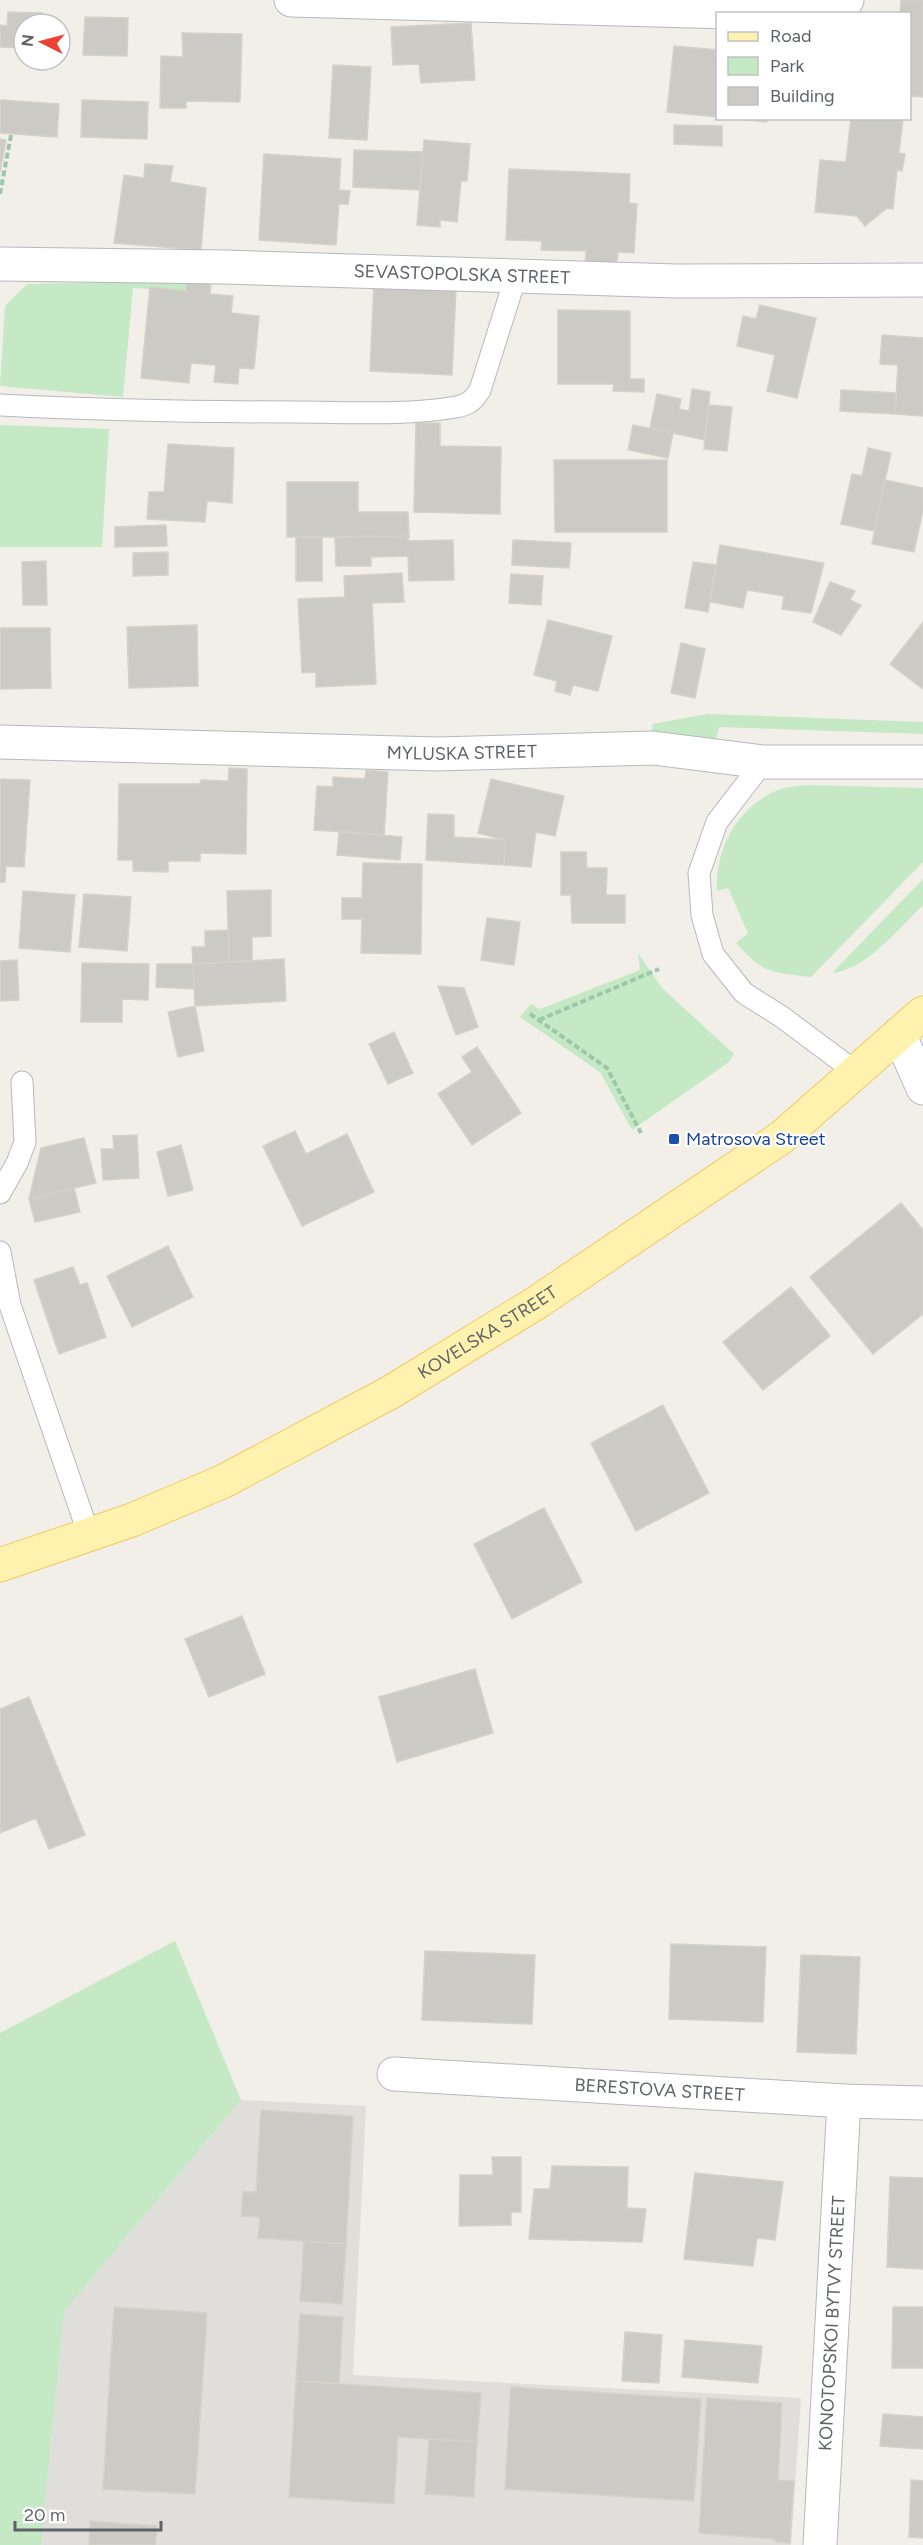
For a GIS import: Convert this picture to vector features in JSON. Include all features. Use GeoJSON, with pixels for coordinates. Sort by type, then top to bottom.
{"type":"FeatureCollection","features":[{"type":"Feature","properties":{"kind":"main road","name":"KOVELSKA STREET"},"geometry":{"type":"LineString","coordinates":[[0,1565],[132,1520],[224,1482],[401,1386],[536,1303],[782,1137],[857,1073],[923,1012]]}},
{"type":"Feature","properties":{"kind":"street"},"geometry":{"type":"LineString","coordinates":[[291,0],[729,12],[830,10],[842,6],[847,0]]}},
{"type":"Feature","properties":{"kind":"street","name":"SEVASTOPOLSKA STREET"},"geometry":{"type":"LineString","coordinates":[[0,264],[225,267],[686,281],[923,280]]}},
{"type":"Feature","properties":{"kind":"street","name":"MYLUSKA STREET"},"geometry":{"type":"LineString","coordinates":[[0,742],[437,754],[653,748],[763,762],[923,762]]}},
{"type":"Feature","properties":{"kind":"street"},"geometry":{"type":"LineString","coordinates":[[898,1034],[923,1088]]}},
{"type":"Feature","properties":{"kind":"street","name":"BERESTOVA STREET"},"geometry":{"type":"LineString","coordinates":[[394,2074],[844,2101],[923,2103]]}},
{"type":"Feature","properties":{"kind":"street","name":"KONOTOPSKOI BYTVY STREET"},"geometry":{"type":"LineString","coordinates":[[820,2545],[844,2101]]}},
{"type":"Feature","properties":{"kind":"lane"},"geometry":{"type":"LineString","coordinates":[[0,405],[120,411],[239,412],[383,412],[457,407],[473,401],[480,390],[516,276]]}},
{"type":"Feature","properties":{"kind":"lane"},"geometry":{"type":"LineString","coordinates":[[763,762],[717,822],[699,873],[702,915],[713,954],[744,993],[782,1017],[857,1073]]}},
{"type":"Feature","properties":{"kind":"lane"},"geometry":{"type":"LineString","coordinates":[[0,1193],[25,1143],[22,1082]]}},
{"type":"Feature","properties":{"kind":"lane"},"geometry":{"type":"LineString","coordinates":[[0,1252],[10,1305],[89,1535]]}},
{"type":"Feature","properties":{"kind":"path"},"geometry":{"type":"LineString","coordinates":[[0,194],[11,135]]}},
{"type":"Feature","properties":{"kind":"path"},"geometry":{"type":"LineString","coordinates":[[539,1020],[659,969]]}},
{"type":"Feature","properties":{"kind":"path"},"geometry":{"type":"LineString","coordinates":[[530,1014],[607,1068],[641,1133]]}},
{"type":"Feature","properties":{"kind":"shaded area"},"geometry":{"type":"Polygon","coordinates":[[[241,2100],[366,2106],[353,2375],[801,2398],[791,2545],[41,2545],[64,2312],[241,2100]]]}},
{"type":"Feature","properties":{"kind":"green space"},"geometry":{"type":"Polygon","coordinates":[[[187,280],[186,291],[133,288],[123,397],[0,386],[5,306],[27,284],[187,280]]]}},
{"type":"Feature","properties":{"kind":"green space"},"geometry":{"type":"Polygon","coordinates":[[[0,425],[109,429],[102,547],[0,547],[0,425]]]}},
{"type":"Feature","properties":{"kind":"green space"},"geometry":{"type":"Polygon","coordinates":[[[707,714],[923,722],[923,734],[719,727],[716,739],[686,740],[651,734],[653,724],[707,714]]]}},
{"type":"Feature","properties":{"kind":"green space"},"geometry":{"type":"Polygon","coordinates":[[[806,785],[923,788],[923,862],[811,977],[769,970],[754,961],[736,943],[748,933],[728,888],[717,891],[720,860],[731,831],[740,818],[764,797],[778,790],[806,785]]]}},
{"type":"Feature","properties":{"kind":"green space"},"geometry":{"type":"Polygon","coordinates":[[[923,879],[923,905],[893,936],[857,964],[832,973],[923,879]]]}},
{"type":"Feature","properties":{"kind":"green space"},"geometry":{"type":"Polygon","coordinates":[[[638,953],[662,988],[734,1054],[729,1062],[632,1130],[600,1072],[520,1017],[531,1004],[540,1009],[640,970],[638,953]]]}},
{"type":"Feature","properties":{"kind":"green space"},"geometry":{"type":"Polygon","coordinates":[[[175,1941],[241,2100],[64,2312],[41,2545],[0,2545],[0,2033],[175,1941]]]}},
{"type":"Feature","properties":{"kind":"building"},"geometry":{"type":"Polygon","coordinates":[[[901,0],[923,0],[923,97],[911,96],[911,12],[900,12],[901,0]]]}},
{"type":"Feature","properties":{"kind":"building"},"geometry":{"type":"Polygon","coordinates":[[[8,12],[12,12],[12,48],[0,47],[0,25],[7,26],[8,12]]]}},
{"type":"Feature","properties":{"kind":"building"},"geometry":{"type":"Polygon","coordinates":[[[85,17],[128,18],[127,56],[83,55],[85,17]]]}},
{"type":"Feature","properties":{"kind":"building"},"geometry":{"type":"Polygon","coordinates":[[[471,23],[475,80],[421,83],[419,64],[393,65],[391,27],[471,23]]]}},
{"type":"Feature","properties":{"kind":"building"},"geometry":{"type":"Polygon","coordinates":[[[182,33],[242,34],[240,102],[186,101],[186,108],[160,108],[161,56],[183,57],[182,33]]]}},
{"type":"Feature","properties":{"kind":"building"},"geometry":{"type":"Polygon","coordinates":[[[674,46],[716,50],[716,117],[667,112],[674,46]]]}},
{"type":"Feature","properties":{"kind":"building"},"geometry":{"type":"Polygon","coordinates":[[[333,65],[371,67],[367,140],[329,138],[333,65]]]}},
{"type":"Feature","properties":{"kind":"building"},"geometry":{"type":"Polygon","coordinates":[[[0,100],[59,104],[57,137],[0,133],[0,100]]]}},
{"type":"Feature","properties":{"kind":"building"},"geometry":{"type":"Polygon","coordinates":[[[82,100],[148,102],[147,139],[81,137],[82,100]]]}},
{"type":"Feature","properties":{"kind":"building"},"geometry":{"type":"Polygon","coordinates":[[[851,120],[903,120],[899,153],[905,154],[902,171],[897,170],[893,209],[887,208],[865,226],[857,216],[815,212],[820,160],[846,162],[851,120]]]}},
{"type":"Feature","properties":{"kind":"building"},"geometry":{"type":"Polygon","coordinates":[[[674,125],[722,126],[722,146],[674,144],[674,125]]]}},
{"type":"Feature","properties":{"kind":"building"},"geometry":{"type":"Polygon","coordinates":[[[0,139],[6,140],[0,172],[0,139]]]}},
{"type":"Feature","properties":{"kind":"building"},"geometry":{"type":"Polygon","coordinates":[[[424,140],[470,144],[467,181],[461,181],[457,222],[440,220],[440,227],[417,225],[424,140]]]}},
{"type":"Feature","properties":{"kind":"building"},"geometry":{"type":"Polygon","coordinates":[[[354,150],[423,152],[420,190],[353,187],[354,150]]]}},
{"type":"Feature","properties":{"kind":"building"},"geometry":{"type":"Polygon","coordinates":[[[264,154],[341,159],[339,190],[350,191],[348,204],[339,204],[336,245],[259,240],[264,154]]]}},
{"type":"Feature","properties":{"kind":"building"},"geometry":{"type":"Polygon","coordinates":[[[145,164],[173,166],[170,182],[206,188],[201,250],[114,243],[124,175],[144,178],[145,164]]]}},
{"type":"Feature","properties":{"kind":"building"},"geometry":{"type":"Polygon","coordinates":[[[509,169],[630,174],[629,203],[637,204],[634,253],[618,252],[616,267],[585,266],[586,251],[541,250],[542,241],[506,240],[509,169]]]}},
{"type":"Feature","properties":{"kind":"building"},"geometry":{"type":"Polygon","coordinates":[[[187,280],[211,283],[210,294],[233,296],[231,313],[259,316],[254,369],[239,368],[238,384],[214,382],[216,365],[191,363],[189,383],[141,378],[150,287],[186,291],[187,280]]]}},
{"type":"Feature","properties":{"kind":"building"},"geometry":{"type":"Polygon","coordinates":[[[374,284],[456,288],[452,375],[370,371],[374,284]]]}},
{"type":"Feature","properties":{"kind":"building"},"geometry":{"type":"Polygon","coordinates":[[[760,305],[816,318],[797,398],[767,391],[775,355],[737,346],[743,316],[756,319],[760,305]]]}},
{"type":"Feature","properties":{"kind":"building"},"geometry":{"type":"Polygon","coordinates":[[[558,310],[630,311],[630,379],[644,379],[644,392],[613,391],[614,384],[558,384],[558,310]]]}},
{"type":"Feature","properties":{"kind":"building"},"geometry":{"type":"Polygon","coordinates":[[[882,335],[923,338],[923,416],[895,414],[898,365],[880,364],[882,335]]]}},
{"type":"Feature","properties":{"kind":"building"},"geometry":{"type":"Polygon","coordinates":[[[692,389],[710,392],[705,440],[650,428],[657,394],[681,399],[679,409],[689,411],[692,389]]]}},
{"type":"Feature","properties":{"kind":"building"},"geometry":{"type":"Polygon","coordinates":[[[841,390],[896,393],[895,414],[840,411],[841,390]]]}},
{"type":"Feature","properties":{"kind":"building"},"geometry":{"type":"Polygon","coordinates":[[[708,405],[732,407],[727,451],[704,449],[708,405]]]}},
{"type":"Feature","properties":{"kind":"building"},"geometry":{"type":"Polygon","coordinates":[[[416,423],[440,423],[440,446],[501,447],[500,514],[414,512],[416,423]]]}},
{"type":"Feature","properties":{"kind":"building"},"geometry":{"type":"Polygon","coordinates":[[[633,425],[673,433],[668,458],[628,450],[633,425]]]}},
{"type":"Feature","properties":{"kind":"building"},"geometry":{"type":"Polygon","coordinates":[[[168,444],[234,448],[232,503],[207,501],[205,522],[147,519],[149,492],[164,492],[168,444]]]}},
{"type":"Feature","properties":{"kind":"building"},"geometry":{"type":"Polygon","coordinates":[[[868,448],[891,453],[874,531],[841,524],[852,474],[862,476],[868,448]]]}},
{"type":"Feature","properties":{"kind":"building"},"geometry":{"type":"Polygon","coordinates":[[[554,460],[667,460],[667,532],[555,532],[554,460]]]}},
{"type":"Feature","properties":{"kind":"building"},"geometry":{"type":"Polygon","coordinates":[[[885,480],[923,488],[923,510],[914,552],[872,544],[885,480]]]}},
{"type":"Feature","properties":{"kind":"building"},"geometry":{"type":"Polygon","coordinates":[[[287,482],[358,482],[358,512],[408,512],[409,536],[287,537],[287,482]]]}},
{"type":"Feature","properties":{"kind":"building"},"geometry":{"type":"Polygon","coordinates":[[[166,525],[167,546],[115,547],[115,527],[166,525]]]}},
{"type":"Feature","properties":{"kind":"building"},"geometry":{"type":"Polygon","coordinates":[[[322,536],[322,581],[296,581],[296,537],[322,536]]]}},
{"type":"Feature","properties":{"kind":"building"},"geometry":{"type":"Polygon","coordinates":[[[409,536],[408,541],[453,540],[454,580],[409,581],[408,556],[371,557],[371,566],[336,566],[335,537],[409,536]]]}},
{"type":"Feature","properties":{"kind":"building"},"geometry":{"type":"Polygon","coordinates":[[[513,540],[571,543],[569,568],[512,565],[513,540]]]}},
{"type":"Feature","properties":{"kind":"building"},"geometry":{"type":"Polygon","coordinates":[[[720,545],[824,563],[811,613],[782,609],[784,596],[747,590],[743,608],[710,602],[720,545]]]}},
{"type":"Feature","properties":{"kind":"building"},"geometry":{"type":"Polygon","coordinates":[[[168,552],[168,575],[133,576],[133,553],[168,552]]]}},
{"type":"Feature","properties":{"kind":"building"},"geometry":{"type":"Polygon","coordinates":[[[46,561],[47,605],[23,605],[22,562],[46,561]]]}},
{"type":"Feature","properties":{"kind":"building"},"geometry":{"type":"Polygon","coordinates":[[[693,562],[716,565],[708,612],[685,608],[693,562]]]}},
{"type":"Feature","properties":{"kind":"building"},"geometry":{"type":"Polygon","coordinates":[[[402,573],[404,602],[372,603],[376,684],[316,687],[316,672],[302,673],[298,599],[345,597],[344,576],[402,573]]]}},
{"type":"Feature","properties":{"kind":"building"},"geometry":{"type":"Polygon","coordinates":[[[511,574],[543,576],[541,605],[509,603],[511,574]]]}},
{"type":"Feature","properties":{"kind":"building"},"geometry":{"type":"Polygon","coordinates":[[[830,582],[855,591],[850,600],[861,605],[841,635],[813,622],[830,582]]]}},
{"type":"Feature","properties":{"kind":"building"},"geometry":{"type":"Polygon","coordinates":[[[548,620],[612,636],[598,691],[573,685],[570,695],[555,691],[557,681],[534,675],[548,620]]]}},
{"type":"Feature","properties":{"kind":"building"},"geometry":{"type":"Polygon","coordinates":[[[923,622],[923,689],[890,664],[923,622]]]}},
{"type":"Feature","properties":{"kind":"building"},"geometry":{"type":"Polygon","coordinates":[[[197,625],[198,686],[129,688],[127,627],[197,625]]]}},
{"type":"Feature","properties":{"kind":"building"},"geometry":{"type":"Polygon","coordinates":[[[0,628],[50,628],[51,688],[0,689],[0,628]]]}},
{"type":"Feature","properties":{"kind":"building"},"geometry":{"type":"Polygon","coordinates":[[[681,643],[705,649],[695,698],[671,693],[681,643]]]}},
{"type":"Feature","properties":{"kind":"building"},"geometry":{"type":"Polygon","coordinates":[[[229,768],[247,769],[246,854],[200,853],[200,861],[168,861],[168,872],[133,871],[133,860],[118,860],[119,784],[200,784],[201,780],[228,781],[229,768]]]}},
{"type":"Feature","properties":{"kind":"building"},"geometry":{"type":"Polygon","coordinates":[[[366,770],[388,772],[384,835],[314,830],[317,786],[333,787],[333,777],[365,779],[366,770]]]}},
{"type":"Feature","properties":{"kind":"building"},"geometry":{"type":"Polygon","coordinates":[[[0,779],[30,780],[24,867],[6,866],[5,882],[0,882],[0,779]]]}},
{"type":"Feature","properties":{"kind":"building"},"geometry":{"type":"Polygon","coordinates":[[[491,779],[564,796],[555,836],[536,832],[531,867],[504,865],[505,840],[478,833],[491,779]]]}},
{"type":"Feature","properties":{"kind":"building"},"geometry":{"type":"Polygon","coordinates":[[[428,814],[454,815],[454,837],[505,840],[504,865],[426,860],[428,814]]]}},
{"type":"Feature","properties":{"kind":"building"},"geometry":{"type":"Polygon","coordinates":[[[339,831],[402,837],[400,860],[337,855],[339,831]]]}},
{"type":"Feature","properties":{"kind":"building"},"geometry":{"type":"Polygon","coordinates":[[[561,852],[586,852],[587,868],[607,868],[606,895],[625,895],[625,923],[572,923],[571,895],[561,895],[561,852]]]}},
{"type":"Feature","properties":{"kind":"building"},"geometry":{"type":"Polygon","coordinates":[[[363,863],[422,864],[421,954],[361,953],[362,919],[342,919],[342,898],[362,898],[363,863]]]}},
{"type":"Feature","properties":{"kind":"building"},"geometry":{"type":"Polygon","coordinates":[[[271,890],[271,936],[252,937],[252,961],[229,962],[227,891],[271,890]]]}},
{"type":"Feature","properties":{"kind":"building"},"geometry":{"type":"Polygon","coordinates":[[[23,891],[75,895],[70,952],[19,948],[23,891]]]}},
{"type":"Feature","properties":{"kind":"building"},"geometry":{"type":"Polygon","coordinates":[[[84,894],[131,897],[127,951],[79,947],[84,894]]]}},
{"type":"Feature","properties":{"kind":"building"},"geometry":{"type":"Polygon","coordinates":[[[487,918],[520,922],[514,965],[481,960],[487,918]]]}},
{"type":"Feature","properties":{"kind":"building"},"geometry":{"type":"Polygon","coordinates":[[[228,930],[229,962],[193,964],[192,947],[205,947],[205,931],[228,930]]]}},
{"type":"Feature","properties":{"kind":"building"},"geometry":{"type":"Polygon","coordinates":[[[284,959],[286,1001],[195,1006],[193,964],[284,959]]]}},
{"type":"Feature","properties":{"kind":"building"},"geometry":{"type":"Polygon","coordinates":[[[17,960],[19,1000],[0,1001],[0,961],[17,960]]]}},
{"type":"Feature","properties":{"kind":"building"},"geometry":{"type":"Polygon","coordinates":[[[82,963],[149,964],[148,1000],[122,999],[122,1022],[81,1022],[82,963]]]}},
{"type":"Feature","properties":{"kind":"building"},"geometry":{"type":"Polygon","coordinates":[[[157,964],[193,964],[194,989],[156,987],[157,964]]]}},
{"type":"Feature","properties":{"kind":"building"},"geometry":{"type":"Polygon","coordinates":[[[438,986],[464,988],[478,1027],[456,1035],[438,986]]]}},
{"type":"Feature","properties":{"kind":"building"},"geometry":{"type":"Polygon","coordinates":[[[195,1006],[204,1051],[178,1057],[168,1012],[195,1006]]]}},
{"type":"Feature","properties":{"kind":"building"},"geometry":{"type":"Polygon","coordinates":[[[394,1032],[413,1073],[388,1084],[369,1044],[394,1032]]]}},
{"type":"Feature","properties":{"kind":"building"},"geometry":{"type":"Polygon","coordinates":[[[477,1047],[521,1113],[472,1145],[438,1094],[472,1072],[462,1057],[477,1047]]]}},
{"type":"Feature","properties":{"kind":"building"},"geometry":{"type":"Polygon","coordinates":[[[295,1131],[306,1154],[347,1134],[374,1192],[302,1226],[263,1146],[295,1131]]]}},
{"type":"Feature","properties":{"kind":"building"},"geometry":{"type":"Polygon","coordinates":[[[137,1135],[139,1178],[103,1180],[101,1149],[114,1149],[113,1136],[137,1135]]]}},
{"type":"Feature","properties":{"kind":"building"},"geometry":{"type":"Polygon","coordinates":[[[84,1138],[96,1183],[29,1199],[41,1148],[84,1138]]]}},
{"type":"Feature","properties":{"kind":"building"},"geometry":{"type":"Polygon","coordinates":[[[181,1145],[193,1190],[168,1196],[157,1152],[181,1145]]]}},
{"type":"Feature","properties":{"kind":"building"},"geometry":{"type":"Polygon","coordinates":[[[74,1188],[80,1212],[35,1222],[29,1199],[74,1188]]]}},
{"type":"Feature","properties":{"kind":"building"},"geometry":{"type":"Polygon","coordinates":[[[901,1203],[923,1230],[923,1314],[873,1354],[810,1277],[901,1203]]]}},
{"type":"Feature","properties":{"kind":"building"},"geometry":{"type":"Polygon","coordinates":[[[168,1246],[193,1297],[132,1327],[107,1276],[168,1246]]]}},
{"type":"Feature","properties":{"kind":"building"},"geometry":{"type":"Polygon","coordinates":[[[73,1267],[80,1285],[87,1283],[106,1337],[59,1354],[34,1280],[73,1267]]]}},
{"type":"Feature","properties":{"kind":"building"},"geometry":{"type":"Polygon","coordinates":[[[791,1287],[830,1336],[763,1390],[723,1342],[791,1287]]]}},
{"type":"Feature","properties":{"kind":"building"},"geometry":{"type":"Polygon","coordinates":[[[663,1405],[709,1493],[636,1531],[591,1443],[663,1405]]]}},
{"type":"Feature","properties":{"kind":"building"},"geometry":{"type":"Polygon","coordinates":[[[544,1508],[582,1582],[512,1619],[474,1544],[544,1508]]]}},
{"type":"Feature","properties":{"kind":"building"},"geometry":{"type":"Polygon","coordinates":[[[242,1616],[265,1674],[209,1697],[185,1639],[242,1616]]]}},
{"type":"Feature","properties":{"kind":"building"},"geometry":{"type":"Polygon","coordinates":[[[475,1669],[493,1733],[397,1762],[379,1697],[475,1669]]]}},
{"type":"Feature","properties":{"kind":"building"},"geometry":{"type":"Polygon","coordinates":[[[29,1697],[85,1835],[49,1849],[36,1818],[0,1833],[0,1709],[29,1697]]]}},
{"type":"Feature","properties":{"kind":"building"},"geometry":{"type":"Polygon","coordinates":[[[671,1944],[766,1947],[763,2022],[669,2019],[671,1944]]]}},
{"type":"Feature","properties":{"kind":"building"},"geometry":{"type":"Polygon","coordinates":[[[425,1951],[535,1955],[532,2024],[422,2020],[425,1951]]]}},
{"type":"Feature","properties":{"kind":"building"},"geometry":{"type":"Polygon","coordinates":[[[801,1955],[860,1957],[856,2054],[797,2052],[801,1955]]]}},
{"type":"Feature","properties":{"kind":"building"},"geometry":{"type":"Polygon","coordinates":[[[261,2110],[353,2116],[346,2244],[258,2238],[260,2217],[241,2216],[243,2192],[256,2192],[261,2110]]]}},
{"type":"Feature","properties":{"kind":"building"},"geometry":{"type":"Polygon","coordinates":[[[492,2157],[521,2157],[521,2212],[511,2212],[511,2225],[459,2226],[460,2175],[493,2175],[492,2157]]]}},
{"type":"Feature","properties":{"kind":"building"},"geometry":{"type":"Polygon","coordinates":[[[552,2166],[628,2167],[627,2208],[646,2209],[642,2242],[529,2239],[534,2189],[550,2189],[552,2166]]]}},
{"type":"Feature","properties":{"kind":"building"},"geometry":{"type":"Polygon","coordinates":[[[695,2173],[783,2182],[775,2240],[757,2238],[753,2266],[684,2259],[695,2173]]]}},
{"type":"Feature","properties":{"kind":"building"},"geometry":{"type":"Polygon","coordinates":[[[890,2177],[923,2178],[923,2269],[887,2267],[890,2177]]]}},
{"type":"Feature","properties":{"kind":"building"},"geometry":{"type":"Polygon","coordinates":[[[304,2241],[346,2244],[342,2304],[300,2301],[304,2241]]]}},
{"type":"Feature","properties":{"kind":"building"},"geometry":{"type":"Polygon","coordinates":[[[114,2307],[207,2313],[195,2494],[103,2489],[114,2307]]]}},
{"type":"Feature","properties":{"kind":"building"},"geometry":{"type":"Polygon","coordinates":[[[893,2307],[923,2307],[923,2368],[892,2368],[893,2307]]]}},
{"type":"Feature","properties":{"kind":"building"},"geometry":{"type":"Polygon","coordinates":[[[300,2314],[343,2317],[339,2383],[296,2381],[300,2314]]]}},
{"type":"Feature","properties":{"kind":"building"},"geometry":{"type":"Polygon","coordinates":[[[625,2332],[662,2335],[659,2383],[622,2381],[625,2332]]]}},
{"type":"Feature","properties":{"kind":"building"},"geometry":{"type":"Polygon","coordinates":[[[685,2340],[762,2346],[758,2383],[682,2377],[685,2340]]]}},
{"type":"Feature","properties":{"kind":"building"},"geometry":{"type":"Polygon","coordinates":[[[296,2381],[481,2393],[477,2442],[398,2437],[394,2504],[289,2497],[296,2381]]]}},
{"type":"Feature","properties":{"kind":"building"},"geometry":{"type":"Polygon","coordinates":[[[511,2387],[701,2399],[694,2501],[505,2489],[511,2387]]]}},
{"type":"Feature","properties":{"kind":"building"},"geometry":{"type":"Polygon","coordinates":[[[707,2398],[782,2403],[778,2480],[794,2481],[790,2543],[775,2542],[775,2539],[699,2533],[707,2398]]]}},
{"type":"Feature","properties":{"kind":"building"},"geometry":{"type":"Polygon","coordinates":[[[883,2414],[923,2417],[923,2449],[880,2446],[883,2414]]]}},
{"type":"Feature","properties":{"kind":"building"},"geometry":{"type":"Polygon","coordinates":[[[429,2439],[477,2442],[474,2497],[425,2494],[429,2439]]]}},
{"type":"Feature","properties":{"kind":"building"},"geometry":{"type":"Polygon","coordinates":[[[911,2480],[923,2481],[923,2538],[909,2537],[911,2480]]]}},
{"type":"Feature","properties":{"kind":"building"},"geometry":{"type":"Polygon","coordinates":[[[90,2521],[157,2526],[155,2545],[89,2545],[90,2521]]]}},
{"type":"Feature","properties":{"kind":"place","name":"Matrosova Street"},"geometry":{"type":"Point","coordinates":[674,1139]}}]}
